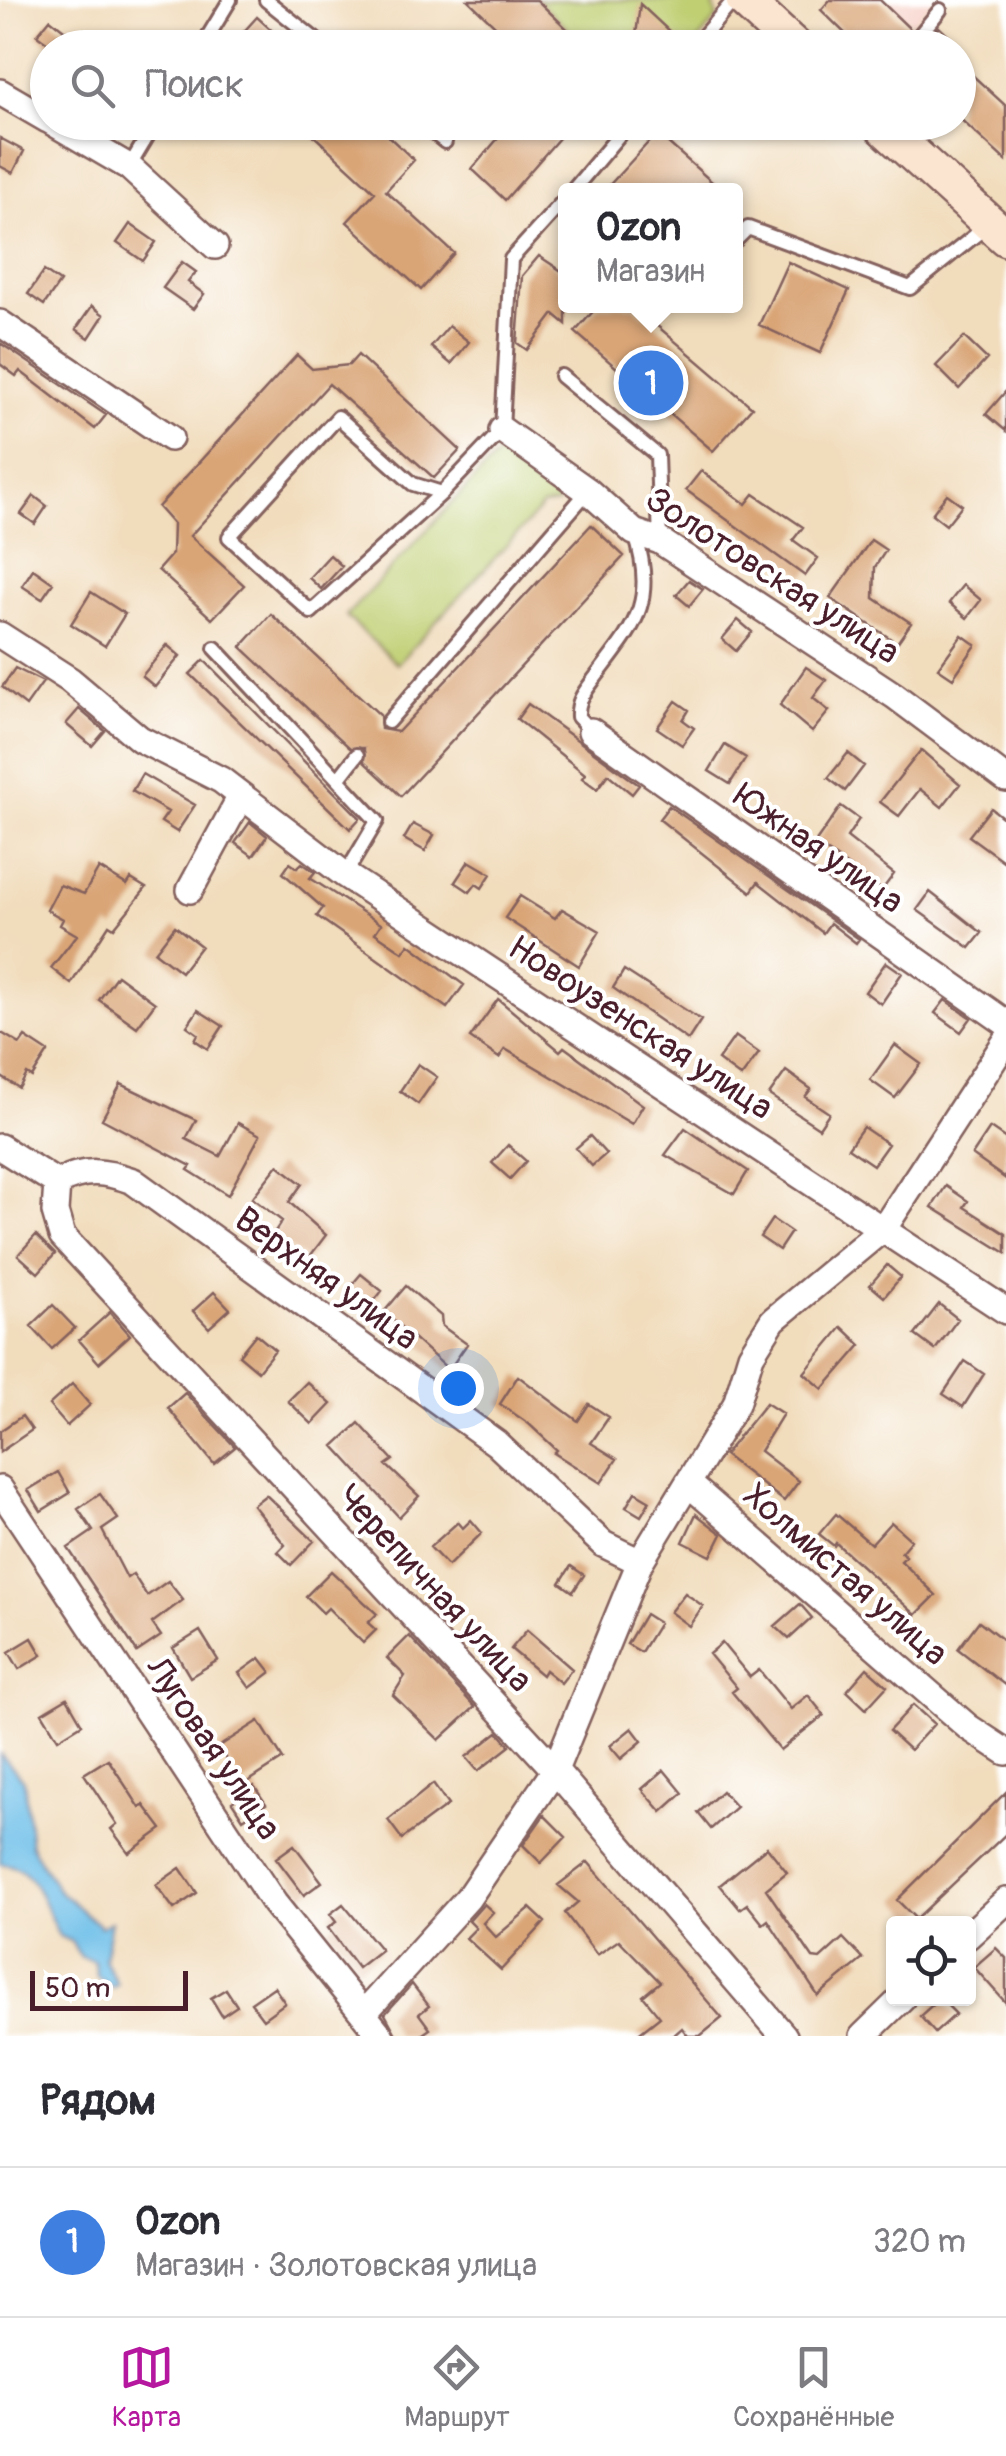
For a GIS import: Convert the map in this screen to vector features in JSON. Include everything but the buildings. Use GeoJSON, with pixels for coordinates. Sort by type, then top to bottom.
{"type":"FeatureCollection","features":[{"type":"Feature","properties":{"kind":"street"},"geometry":{"type":"LineString","coordinates":[[744,0],[776,30]]}},
{"type":"Feature","properties":{"kind":"street"},"geometry":{"type":"LineString","coordinates":[[0,92],[30,109]]}},
{"type":"Feature","properties":{"kind":"street"},"geometry":{"type":"LineString","coordinates":[[82,140],[128,167],[215,246]]}},
{"type":"Feature","properties":{"kind":"street"},"geometry":{"type":"LineString","coordinates":[[898,140],[998,230]]}},
{"type":"Feature","properties":{"kind":"street"},"geometry":{"type":"LineString","coordinates":[[0,323],[170,438]]}},
{"type":"Feature","properties":{"kind":"street","name":"Золотовская улица"},"geometry":{"type":"LineString","coordinates":[[502,430],[588,491],[634,532],[660,542],[895,696],[1006,779]]}},
{"type":"Feature","properties":{"kind":"street","name":"Новоузенская улица"},"geometry":{"type":"LineString","coordinates":[[0,635],[70,680],[140,740],[221,780],[346,875],[1006,1311]]}},
{"type":"Feature","properties":{"kind":"street","name":"Южная улица"},"geometry":{"type":"LineString","coordinates":[[591,732],[1006,1023]]}},
{"type":"Feature","properties":{"kind":"street"},"geometry":{"type":"LineString","coordinates":[[190,890],[241,796]]}},
{"type":"Feature","properties":{"kind":"street"},"geometry":{"type":"LineString","coordinates":[[364,2013],[468,1898],[554,1770],[640,1562],[736,1404],[750,1354],[773,1320],[884,1228],[1006,1041]]}},
{"type":"Feature","properties":{"kind":"street"},"geometry":{"type":"LineString","coordinates":[[0,1147],[57,1182]]}},
{"type":"Feature","properties":{"kind":"street","name":"Верхняя улица"},"geometry":{"type":"LineString","coordinates":[[57,1182],[72,1174],[102,1170],[133,1181],[496,1443],[603,1544],[640,1562]]}},
{"type":"Feature","properties":{"kind":"street","name":"Черепичная улица"},"geometry":{"type":"LineString","coordinates":[[57,1182],[55,1212],[62,1236],[554,1770],[784,2036]]}},
{"type":"Feature","properties":{"kind":"street","name":"Холмистая улица"},"geometry":{"type":"LineString","coordinates":[[689,1484],[954,1714],[1006,1752]]}},
{"type":"Feature","properties":{"kind":"street","name":"Луговая улица"},"geometry":{"type":"LineString","coordinates":[[0,1489],[274,1903],[381,2036]]}},
{"type":"Feature","properties":{"kind":"street"},"geometry":{"type":"LineString","coordinates":[[976,1929],[1006,1901]]}},
{"type":"Feature","properties":{"kind":"street"},"geometry":{"type":"LineString","coordinates":[[863,2036],[894,2006]]}},
{"type":"Feature","properties":{"kind":"lane"},"geometry":{"type":"LineString","coordinates":[[212,30],[230,0]]}},
{"type":"Feature","properties":{"kind":"lane"},"geometry":{"type":"LineString","coordinates":[[266,0],[304,30]]}},
{"type":"Feature","properties":{"kind":"lane"},"geometry":{"type":"LineString","coordinates":[[708,30],[734,0]]}},
{"type":"Feature","properties":{"kind":"lane"},"geometry":{"type":"LineString","coordinates":[[924,30],[940,10]]}},
{"type":"Feature","properties":{"kind":"lane"},"geometry":{"type":"LineString","coordinates":[[128,167],[145,140]]}},
{"type":"Feature","properties":{"kind":"lane"},"geometry":{"type":"LineString","coordinates":[[579,183],[615,140]]}},
{"type":"Feature","properties":{"kind":"lane"},"geometry":{"type":"LineString","coordinates":[[442,493],[414,484],[338,417],[229,537],[311,612],[442,493],[502,430],[510,259],[558,218]]}},
{"type":"Feature","properties":{"kind":"lane"},"geometry":{"type":"LineString","coordinates":[[743,233],[748,228],[910,288],[998,230]]}},
{"type":"Feature","properties":{"kind":"lane"},"geometry":{"type":"LineString","coordinates":[[560,376],[657,455],[660,542]]}},
{"type":"Feature","properties":{"kind":"lane"},"geometry":{"type":"LineString","coordinates":[[388,722],[588,491]]}},
{"type":"Feature","properties":{"kind":"lane"},"geometry":{"type":"LineString","coordinates":[[591,732],[578,717],[580,697],[642,615],[645,566],[634,532]]}},
{"type":"Feature","properties":{"kind":"lane"},"geometry":{"type":"LineString","coordinates":[[216,648],[377,821],[346,875]]}},
{"type":"Feature","properties":{"kind":"lane"},"geometry":{"type":"LineString","coordinates":[[340,777],[358,755]]}},
{"type":"Feature","properties":{"kind":"shaded area"},"geometry":{"type":"Polygon","coordinates":[[[888,0],[933,0],[912,24],[888,0]]]}},
{"type":"Feature","properties":{"kind":"green space"},"geometry":{"type":"Polygon","coordinates":[[[537,0],[712,0],[717,18],[707,30],[569,30],[537,0]]]}},
{"type":"Feature","properties":{"kind":"green space"},"geometry":{"type":"Polygon","coordinates":[[[502,450],[511,451],[565,490],[557,504],[543,506],[397,664],[346,616],[502,450]]]}},
{"type":"Feature","properties":{"kind":"water"},"geometry":{"type":"Polygon","coordinates":[[[0,1754],[24,1780],[31,1846],[58,1890],[101,1927],[111,1922],[104,1959],[117,1984],[112,1988],[97,1976],[94,1961],[80,1957],[72,1942],[59,1936],[31,1879],[12,1866],[0,1864],[0,1754]]]}},
{"type":"Feature","properties":{"kind":"place","name":"Ozon"},"geometry":{"type":"Point","coordinates":[651,383]}}]}
